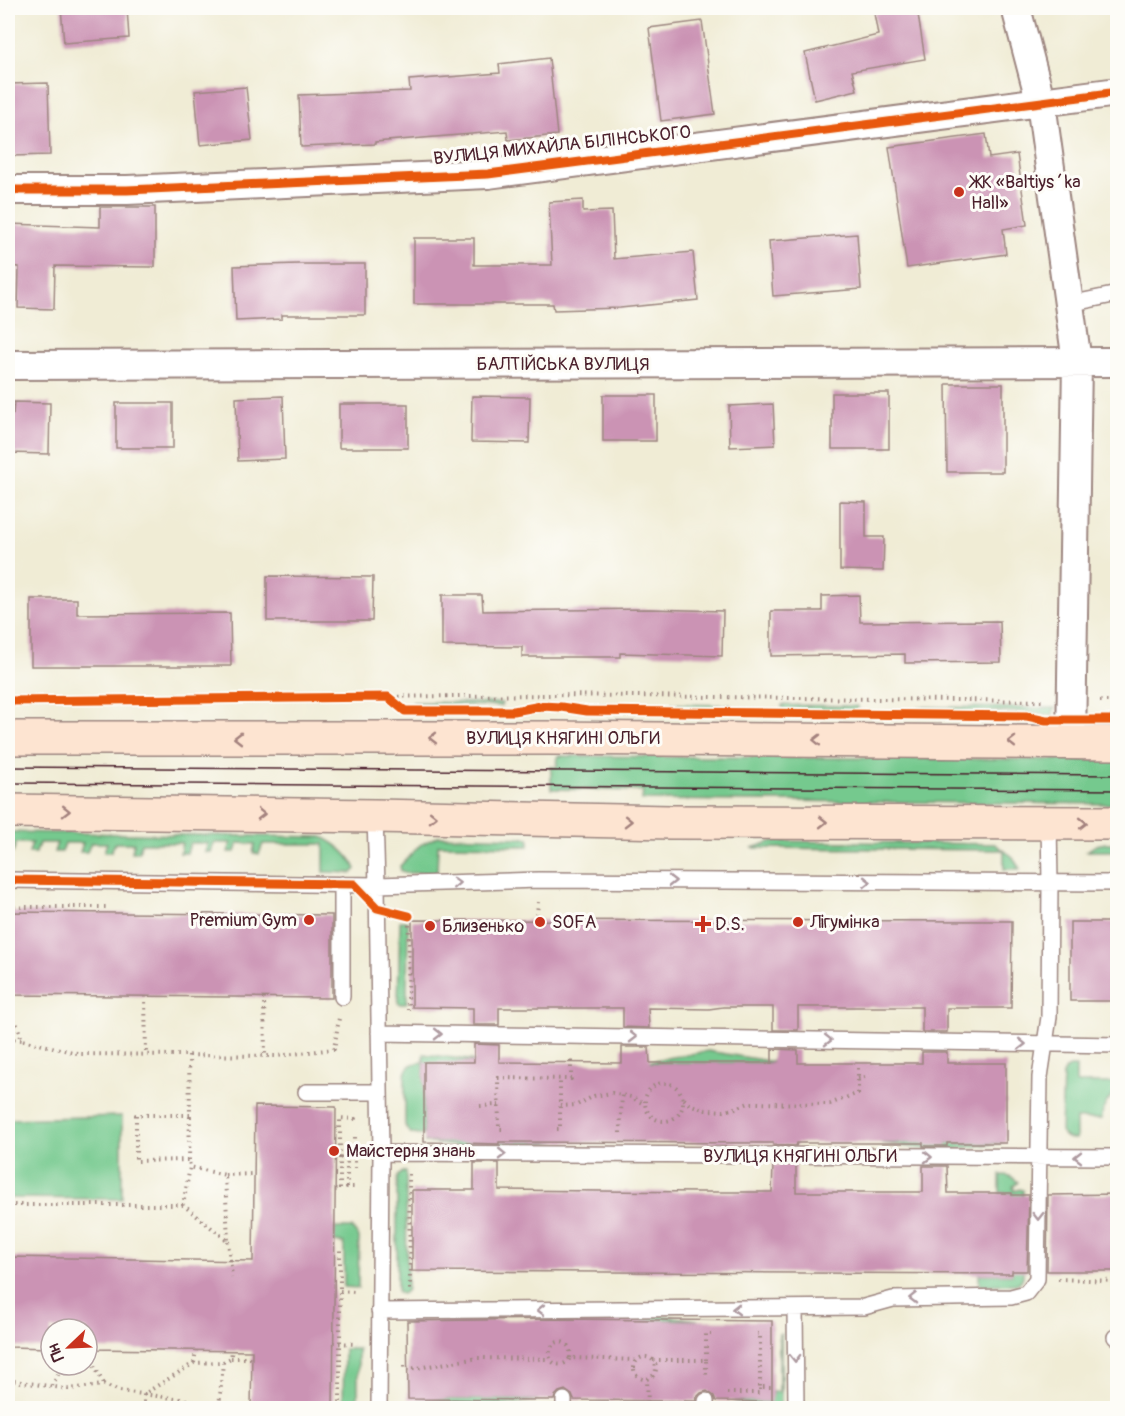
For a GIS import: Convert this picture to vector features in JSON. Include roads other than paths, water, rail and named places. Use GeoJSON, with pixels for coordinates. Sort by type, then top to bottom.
{"type":"FeatureCollection","features":[{"type":"Feature","properties":{"kind":"main road","name":"ВУЛИЦЯ КНЯГИНІ ОЛЬГИ"},"geometry":{"type":"LineString","coordinates":[[8,738],[560,738],[1118,743]]}},
{"type":"Feature","properties":{"kind":"main road"},"geometry":{"type":"LineString","coordinates":[[8,811],[670,822],[1118,823]]}},
{"type":"Feature","properties":{"kind":"street"},"geometry":{"type":"LineString","coordinates":[[1016,8],[1041,103],[1077,362],[1071,742]]}},
{"type":"Feature","properties":{"kind":"street","name":"ВУЛИЦЯ МИХАЙЛА БІЛІНСЬКОГО"},"geometry":{"type":"LineString","coordinates":[[8,190],[127,190],[488,174],[1118,92]]}},
{"type":"Feature","properties":{"kind":"street","name":"БАЛТІЙСЬКА ВУЛИЦЯ"},"geometry":{"type":"LineString","coordinates":[[8,365],[1118,362]]}},
{"type":"Feature","properties":{"kind":"lane"},"geometry":{"type":"LineString","coordinates":[[1069,304],[1118,294]]}},
{"type":"Feature","properties":{"kind":"lane"},"geometry":{"type":"LineString","coordinates":[[375,816],[381,1153],[379,1408]]}},
{"type":"Feature","properties":{"kind":"lane"},"geometry":{"type":"LineString","coordinates":[[379,1311],[864,1307],[893,1299],[1011,1297],[1026,1293],[1037,1279],[1040,1077],[1048,1017],[1049,822]]}},
{"type":"Feature","properties":{"kind":"lane"},"geometry":{"type":"LineString","coordinates":[[8,880],[377,885],[538,880],[1118,883]]}},
{"type":"Feature","properties":{"kind":"lane"},"geometry":{"type":"LineString","coordinates":[[342,884],[342,997]]}},
{"type":"Feature","properties":{"kind":"lane"},"geometry":{"type":"LineString","coordinates":[[379,1033],[1118,1045]]}},
{"type":"Feature","properties":{"kind":"lane"},"geometry":{"type":"LineString","coordinates":[[306,1092],[380,1092]]}},
{"type":"Feature","properties":{"kind":"lane","name":"ВУЛИЦЯ КНЯГИНІ ОЛЬГИ"},"geometry":{"type":"LineString","coordinates":[[381,1153],[588,1149],[841,1149],[1039,1157],[1117,1153]]}},
{"type":"Feature","properties":{"kind":"lane"},"geometry":{"type":"LineString","coordinates":[[795,1308],[796,1408]]}},
{"type":"Feature","properties":{"kind":"tram line"},"geometry":{"type":"LineString","coordinates":[[8,767],[1118,775]]}},
{"type":"Feature","properties":{"kind":"tram line"},"geometry":{"type":"LineString","coordinates":[[8,783],[1118,790]]}},
{"type":"Feature","properties":{"kind":"place","name":"ЖК «Baltiysʹka Hall»"},"geometry":{"type":"Point","coordinates":[959,192]}},
{"type":"Feature","properties":{"kind":"place","name":"Premium Gym"},"geometry":{"type":"Point","coordinates":[309,920]}},
{"type":"Feature","properties":{"kind":"place","name":"SOFA"},"geometry":{"type":"Point","coordinates":[540,922]}},
{"type":"Feature","properties":{"kind":"place","name":"Лігумінка"},"geometry":{"type":"Point","coordinates":[798,922]}},
{"type":"Feature","properties":{"kind":"place","name":"D.S."},"geometry":{"type":"Point","coordinates":[703,924]}},
{"type":"Feature","properties":{"kind":"place","name":"Близенько"},"geometry":{"type":"Point","coordinates":[430,926]}},
{"type":"Feature","properties":{"kind":"place","name":"Майстерня знань"},"geometry":{"type":"Point","coordinates":[334,1151]}}]}
